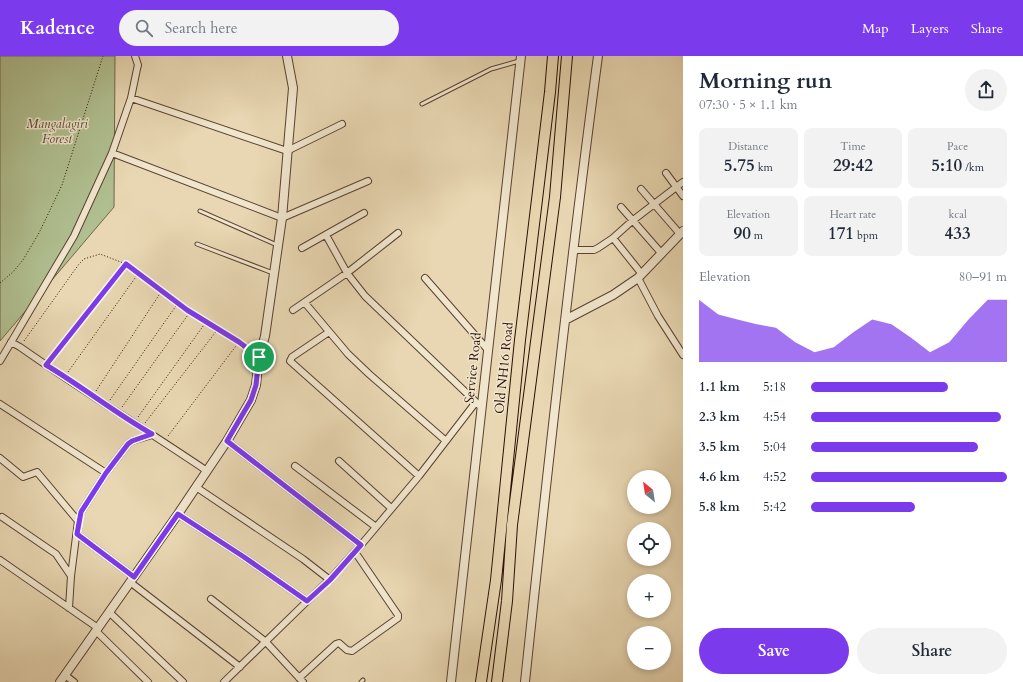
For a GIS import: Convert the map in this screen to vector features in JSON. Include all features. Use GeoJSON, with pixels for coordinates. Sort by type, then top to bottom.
{"type":"FeatureCollection","features":[{"type":"Feature","properties":{"kind":"main road","name":"Old NH16 Road"},"geometry":{"type":"LineString","coordinates":[[481,682],[496,580],[520,340],[553,56]]}},
{"type":"Feature","properties":{"kind":"main road","name":"Old NH16 Road"},"geometry":{"type":"LineString","coordinates":[[497,682],[507,601],[512,525],[555,196],[567,56]]}},
{"type":"Feature","properties":{"kind":"street"},"geometry":{"type":"LineString","coordinates":[[0,361],[74,236],[112,153],[131,98],[138,65],[135,56]]}},
{"type":"Feature","properties":{"kind":"street"},"geometry":{"type":"LineString","coordinates":[[60,682],[178,514],[227,441],[251,400],[256,385],[259,357],[264,336],[282,218],[293,88],[287,56]]}},
{"type":"Feature","properties":{"kind":"street"},"geometry":{"type":"LineString","coordinates":[[525,682],[573,250],[598,56]]}},
{"type":"Feature","properties":{"kind":"street","name":"Service Road"},"geometry":{"type":"LineString","coordinates":[[451,682],[460,607],[479,405],[488,350],[520,59]]}},
{"type":"Feature","properties":{"kind":"street"},"geometry":{"type":"LineString","coordinates":[[131,98],[287,151],[342,124]]}},
{"type":"Feature","properties":{"kind":"street"},"geometry":{"type":"LineString","coordinates":[[112,153],[282,218],[368,181]]}},
{"type":"Feature","properties":{"kind":"street"},"geometry":{"type":"LineString","coordinates":[[666,173],[683,196]]}},
{"type":"Feature","properties":{"kind":"street"},"geometry":{"type":"LineString","coordinates":[[573,250],[594,250],[613,238],[632,221],[683,182]]}},
{"type":"Feature","properties":{"kind":"street"},"geometry":{"type":"LineString","coordinates":[[565,320],[613,295],[639,276],[681,233],[640,189]]}},
{"type":"Feature","properties":{"kind":"street"},"geometry":{"type":"LineString","coordinates":[[621,207],[662,254]]}},
{"type":"Feature","properties":{"kind":"street"},"geometry":{"type":"LineString","coordinates":[[302,248],[364,213]]}},
{"type":"Feature","properties":{"kind":"street"},"geometry":{"type":"LineString","coordinates":[[293,310],[305,303],[398,233]]}},
{"type":"Feature","properties":{"kind":"street"},"geometry":{"type":"LineString","coordinates":[[224,682],[330,580],[419,476],[446,441],[479,405],[365,296],[347,272],[326,234]]}},
{"type":"Feature","properties":{"kind":"street"},"geometry":{"type":"LineString","coordinates":[[613,238],[639,276],[658,316],[682,353]]}},
{"type":"Feature","properties":{"kind":"street"},"geometry":{"type":"LineString","coordinates":[[425,278],[488,350]]}},
{"type":"Feature","properties":{"kind":"street"},"geometry":{"type":"LineString","coordinates":[[305,303],[348,354],[446,441]]}},
{"type":"Feature","properties":{"kind":"street"},"geometry":{"type":"LineString","coordinates":[[329,332],[292,356],[290,361],[419,476]]}},
{"type":"Feature","properties":{"kind":"street"},"geometry":{"type":"LineString","coordinates":[[11,342],[65,376],[106,406],[118,412],[207,471]]}},
{"type":"Feature","properties":{"kind":"street"},"geometry":{"type":"LineString","coordinates":[[0,404],[106,473]]}},
{"type":"Feature","properties":{"kind":"street"},"geometry":{"type":"LineString","coordinates":[[69,608],[71,576],[78,521],[81,512],[106,473],[128,444],[132,441],[152,434]]}},
{"type":"Feature","properties":{"kind":"street"},"geometry":{"type":"LineString","coordinates":[[227,441],[361,545]]}},
{"type":"Feature","properties":{"kind":"street"},"geometry":{"type":"LineString","coordinates":[[0,458],[23,477],[37,472],[78,521]]}},
{"type":"Feature","properties":{"kind":"street"},"geometry":{"type":"LineString","coordinates":[[339,461],[391,508]]}},
{"type":"Feature","properties":{"kind":"street"},"geometry":{"type":"LineString","coordinates":[[295,466],[376,527]]}},
{"type":"Feature","properties":{"kind":"street"},"geometry":{"type":"LineString","coordinates":[[196,487],[303,559],[330,580]]}},
{"type":"Feature","properties":{"kind":"street"},"geometry":{"type":"LineString","coordinates":[[178,514],[244,557],[307,601]]}},
{"type":"Feature","properties":{"kind":"street"},"geometry":{"type":"LineString","coordinates":[[2,517],[56,554],[71,576]]}},
{"type":"Feature","properties":{"kind":"street"},"geometry":{"type":"LineString","coordinates":[[77,534],[240,667]]}},
{"type":"Feature","properties":{"kind":"street"},"geometry":{"type":"LineString","coordinates":[[211,599],[266,642],[301,680],[336,644],[339,643],[347,650],[352,651],[398,618],[398,615],[355,552]]}},
{"type":"Feature","properties":{"kind":"street"},"geometry":{"type":"LineString","coordinates":[[0,560],[69,608],[97,630],[148,682]]}},
{"type":"Feature","properties":{"kind":"street"},"geometry":{"type":"LineString","coordinates":[[109,612],[182,682]]}},
{"type":"Feature","properties":{"kind":"street"},"geometry":{"type":"LineString","coordinates":[[65,675],[74,682]]}},
{"type":"Feature","properties":{"kind":"lane"},"geometry":{"type":"LineString","coordinates":[[422,104],[491,69],[520,59]]}},
{"type":"Feature","properties":{"kind":"lane"},"geometry":{"type":"LineString","coordinates":[[200,211],[278,245]]}},
{"type":"Feature","properties":{"kind":"lane"},"geometry":{"type":"LineString","coordinates":[[197,244],[274,273]]}},
{"type":"Feature","properties":{"kind":"path"},"geometry":{"type":"LineString","coordinates":[[0,283],[13,272],[23,260],[39,233],[62,185],[103,56]]}},
{"type":"Feature","properties":{"kind":"path"},"geometry":{"type":"LineString","coordinates":[[20,347],[74,270],[84,259],[100,254],[126,264],[161,292],[239,342],[259,357]]}},
{"type":"Feature","properties":{"kind":"path"},"geometry":{"type":"LineString","coordinates":[[46,365],[126,264]]}},
{"type":"Feature","properties":{"kind":"path"},"geometry":{"type":"LineString","coordinates":[[65,376],[138,274]]}},
{"type":"Feature","properties":{"kind":"path"},"geometry":{"type":"LineString","coordinates":[[92,396],[161,292]]}},
{"type":"Feature","properties":{"kind":"path"},"geometry":{"type":"LineString","coordinates":[[106,406],[178,303]]}},
{"type":"Feature","properties":{"kind":"path"},"geometry":{"type":"LineString","coordinates":[[118,412],[190,311]]}},
{"type":"Feature","properties":{"kind":"path"},"geometry":{"type":"LineString","coordinates":[[134,423],[206,322]]}},
{"type":"Feature","properties":{"kind":"path"},"geometry":{"type":"LineString","coordinates":[[141,428],[218,329]]}},
{"type":"Feature","properties":{"kind":"path"},"geometry":{"type":"LineString","coordinates":[[164,442],[239,342]]}},
{"type":"Feature","properties":{"kind":"green space","name":"Mangalagiri Forest"},"geometry":{"type":"Polygon","coordinates":[[[0,56],[115,56],[114,207],[0,341],[0,56]]]}},
{"type":"Feature","properties":{"kind":"route"},"geometry":{"type":"LineString","coordinates":[[126,264],[161,292],[239,342],[259,357],[256,385],[251,400],[227,441],[361,545],[330,580],[307,601],[244,557],[178,514],[134,577],[77,534],[78,521],[81,512],[106,473],[128,444],[132,441],[152,434],[106,406],[65,376],[46,365],[126,264]]}}]}
